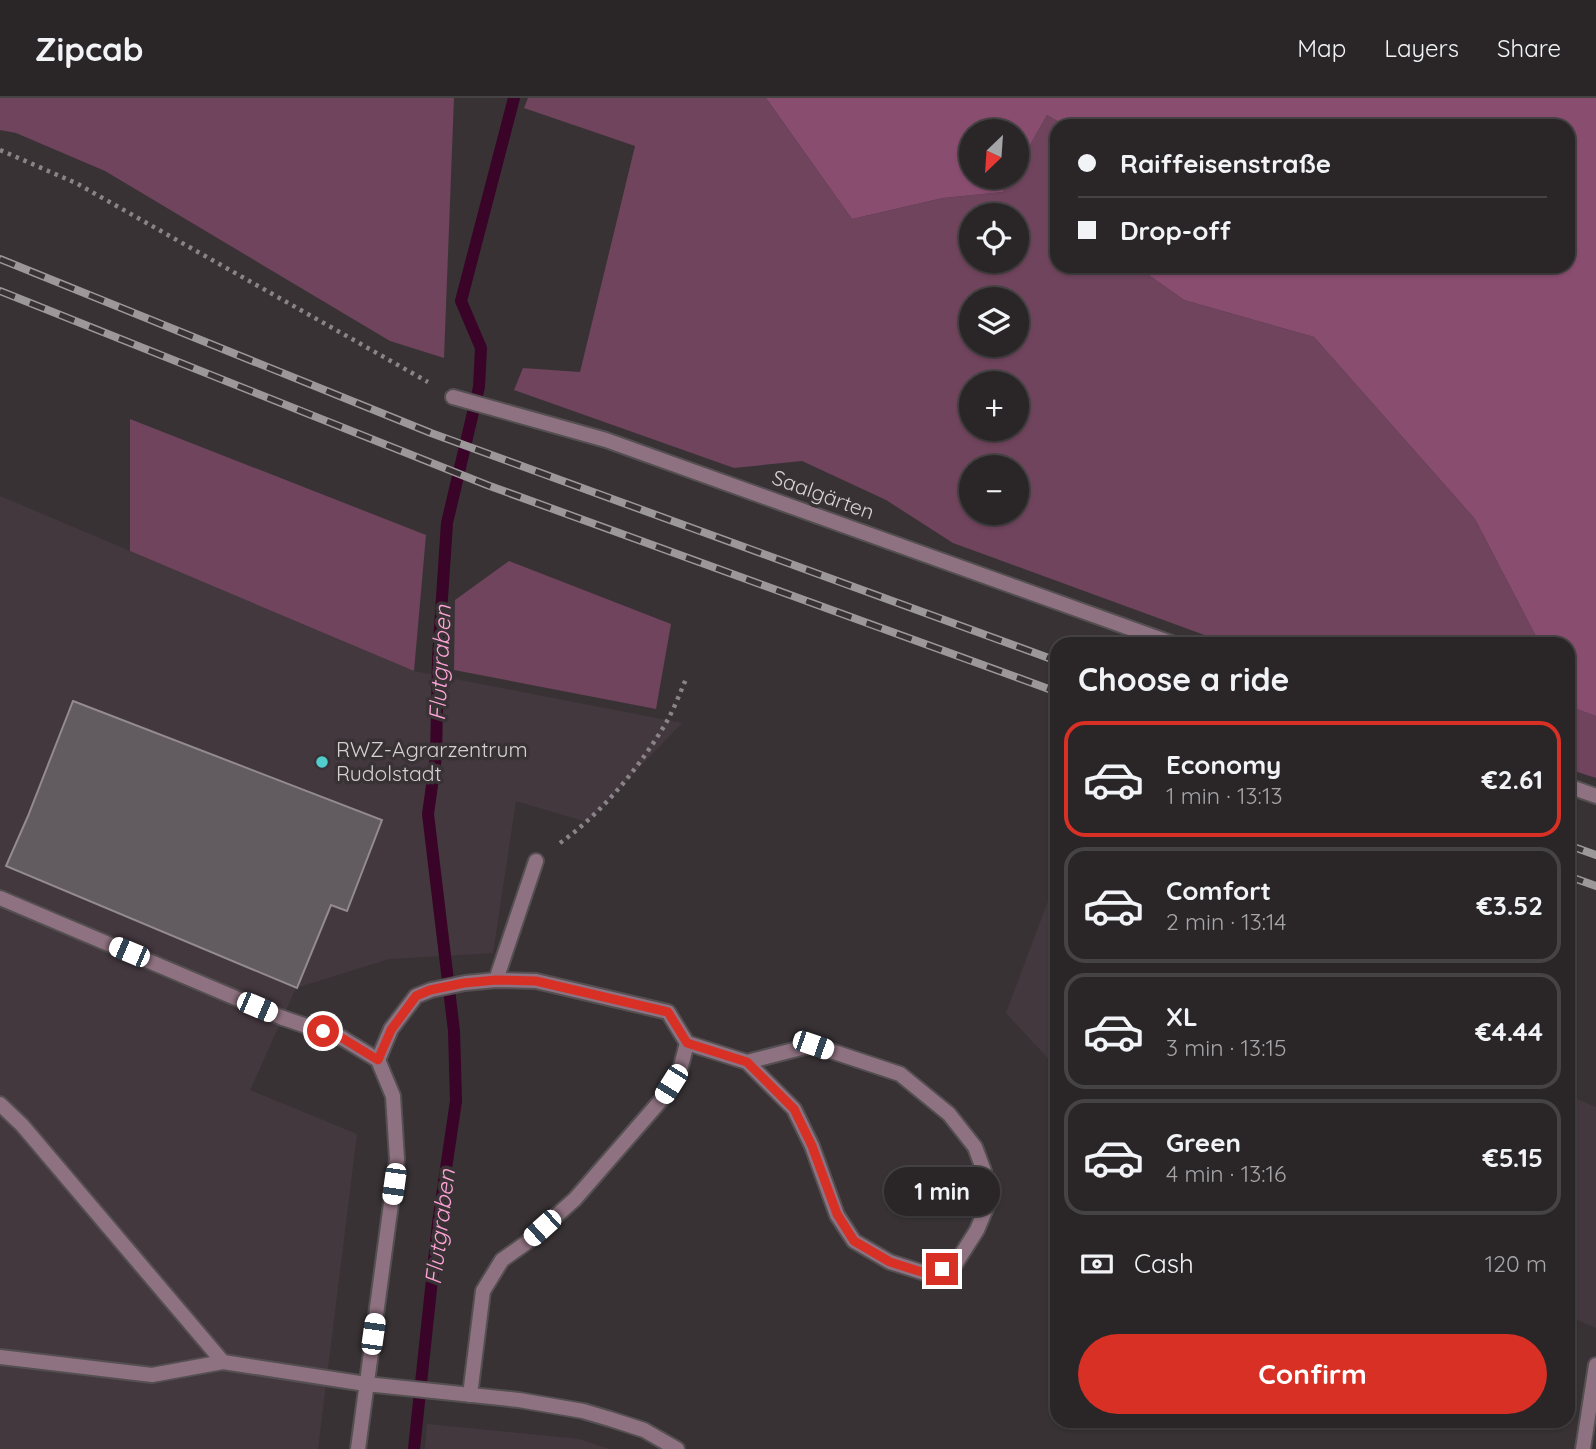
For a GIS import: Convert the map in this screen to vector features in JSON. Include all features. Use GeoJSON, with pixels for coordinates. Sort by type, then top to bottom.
{"type":"FeatureCollection","features":[{"type":"Feature","properties":{"kind":"street","name":"Saalgärten"},"geometry":{"type":"LineString","coordinates":[[453,397],[606,440],[1155,637]]}},
{"type":"Feature","properties":{"kind":"street"},"geometry":{"type":"LineString","coordinates":[[1575,788],[1596,796]]}},
{"type":"Feature","properties":{"kind":"street"},"geometry":{"type":"LineString","coordinates":[[496,980],[536,860]]}},
{"type":"Feature","properties":{"kind":"street"},"geometry":{"type":"LineString","coordinates":[[0,898],[283,1018],[342,1038],[378,1060],[393,1096],[397,1159],[358,1449]]}},
{"type":"Feature","properties":{"kind":"street"},"geometry":{"type":"LineString","coordinates":[[378,1060],[391,1030],[416,996],[430,990],[464,983],[496,980],[536,981],[668,1012],[687,1043],[747,1062],[794,1109],[812,1146],[837,1214],[854,1241],[890,1262],[928,1274],[956,1264],[987,1206],[984,1171],[975,1147],[949,1114],[900,1074],[813,1045],[747,1062]]}},
{"type":"Feature","properties":{"kind":"street"},"geometry":{"type":"LineString","coordinates":[[470,1395],[483,1291],[502,1260],[526,1244],[576,1199],[662,1099],[680,1070],[687,1043]]}},
{"type":"Feature","properties":{"kind":"street"},"geometry":{"type":"LineString","coordinates":[[0,1104],[22,1125],[223,1362]]}},
{"type":"Feature","properties":{"kind":"street"},"geometry":{"type":"LineString","coordinates":[[0,1357],[152,1375],[223,1362],[366,1384],[519,1400],[583,1411],[644,1430],[677,1449]]}},
{"type":"Feature","properties":{"kind":"street"},"geometry":{"type":"LineString","coordinates":[[1583,1449],[1596,1366]]}},
{"type":"Feature","properties":{"kind":"path"},"geometry":{"type":"LineString","coordinates":[[0,150],[76,183],[278,295],[453,397]]}},
{"type":"Feature","properties":{"kind":"path"},"geometry":{"type":"LineString","coordinates":[[536,860],[582,827],[644,757],[667,721],[686,679]]}},
{"type":"Feature","properties":{"kind":"shaded area"},"geometry":{"type":"Polygon","coordinates":[[[0,98],[454,98],[444,358],[390,341],[105,171],[16,133],[0,130],[0,98]]]}},
{"type":"Feature","properties":{"kind":"shaded area"},"geometry":{"type":"Polygon","coordinates":[[[528,98],[766,98],[852,219],[943,198],[1003,192],[1005,189],[1029,189],[1029,147],[1047,115],[1054,119],[1050,119],[1050,273],[1146,273],[1184,300],[1314,337],[1475,519],[1536,637],[1210,637],[953,543],[886,500],[802,461],[734,468],[514,390],[523,368],[580,372],[635,146],[524,108],[528,98]]]}},
{"type":"Feature","properties":{"kind":"shaded area"},"geometry":{"type":"Polygon","coordinates":[[[766,98],[1596,98],[1596,716],[1575,708],[1575,637],[1536,637],[1475,519],[1314,337],[1184,300],[1146,273],[1575,273],[1575,119],[1054,119],[1047,115],[1029,147],[1029,119],[959,119],[959,189],[1005,189],[1003,192],[943,198],[852,219],[766,98]]]}},
{"type":"Feature","properties":{"kind":"shaded area"},"geometry":{"type":"Polygon","coordinates":[[[130,419],[426,535],[414,671],[130,551],[130,419]]]}},
{"type":"Feature","properties":{"kind":"shaded area","name":"RWZ-Agrarzentrum Rudolstadt"},"geometry":{"type":"Polygon","coordinates":[[[0,496],[414,671],[682,723],[587,822],[516,801],[493,953],[389,959],[296,988],[250,1090],[357,1134],[318,1449],[0,1449],[0,496]]]}},
{"type":"Feature","properties":{"kind":"shaded area"},"geometry":{"type":"Polygon","coordinates":[[[509,561],[671,624],[656,709],[454,670],[455,600],[509,561]]]}},
{"type":"Feature","properties":{"kind":"shaded area"},"geometry":{"type":"Polygon","coordinates":[[[1575,708],[1596,716],[1596,778],[1575,771],[1575,708]]]}},
{"type":"Feature","properties":{"kind":"shaded area"},"geometry":{"type":"Polygon","coordinates":[[[1050,896],[1050,1060],[1006,1013],[1050,896]]]}},
{"type":"Feature","properties":{"kind":"shaded area"},"geometry":{"type":"Polygon","coordinates":[[[1575,1098],[1596,1107],[1596,1328],[1575,1319],[1575,1098]]]}},
{"type":"Feature","properties":{"kind":"shaded area"},"geometry":{"type":"Polygon","coordinates":[[[427,1424],[579,1439],[609,1449],[425,1449],[427,1424]]]}},
{"type":"Feature","properties":{"kind":"building"},"geometry":{"type":"Polygon","coordinates":[[[73,701],[382,820],[347,911],[331,905],[297,988],[6,866],[73,701]]]}},
{"type":"Feature","properties":{"kind":"waterway","name":"Flutgraben"},"geometry":{"type":"LineString","coordinates":[[414,1449],[438,1223],[456,1101],[454,1031],[428,814],[436,757],[438,658],[447,523],[479,387],[481,348],[461,301],[514,98]]}},
{"type":"Feature","properties":{"kind":"railway"},"geometry":{"type":"LineString","coordinates":[[0,259],[431,433],[1050,658]]}},
{"type":"Feature","properties":{"kind":"railway"},"geometry":{"type":"LineString","coordinates":[[0,291],[487,485],[1050,689]]}},
{"type":"Feature","properties":{"kind":"railway"},"geometry":{"type":"LineString","coordinates":[[1575,848],[1596,855]]}},
{"type":"Feature","properties":{"kind":"railway"},"geometry":{"type":"LineString","coordinates":[[1575,878],[1596,886]]}},
{"type":"Feature","properties":{"kind":"place","name":"RWZ-Agrarzentrum Rudolstadt"},"geometry":{"type":"Point","coordinates":[322,762]}},
{"type":"Feature","properties":{"kind":"route"},"geometry":{"type":"LineString","coordinates":[[323,1031],[342,1038],[378,1060],[391,1030],[416,996],[430,990],[464,983],[496,980],[536,981],[668,1012],[687,1043],[747,1062],[794,1109],[812,1146],[837,1214],[854,1241],[890,1262],[928,1274],[942,1269]]}}]}
